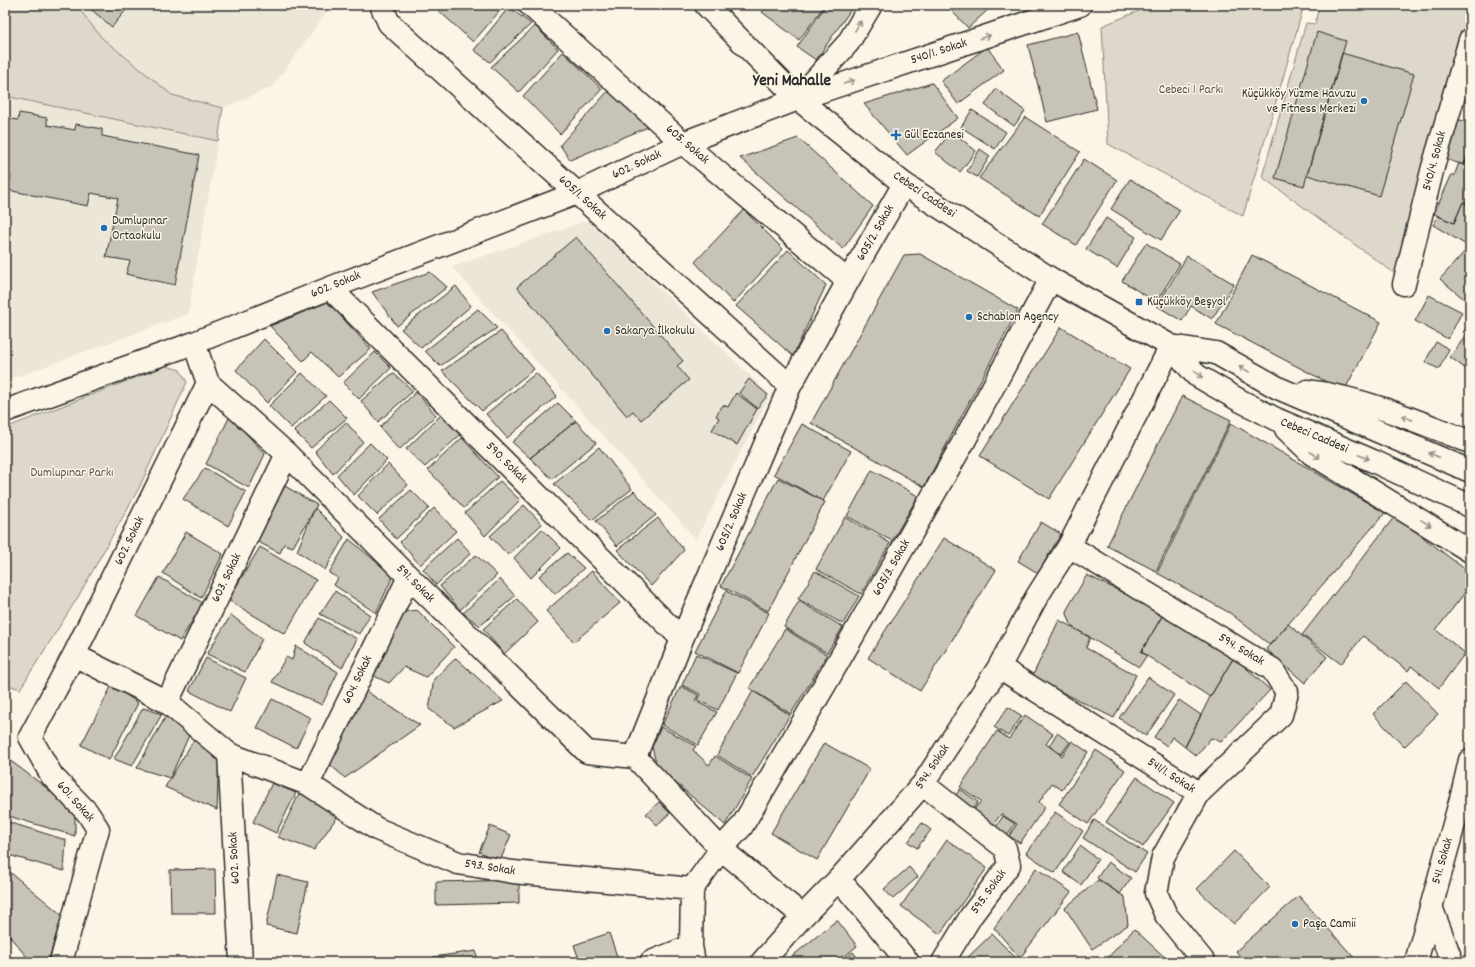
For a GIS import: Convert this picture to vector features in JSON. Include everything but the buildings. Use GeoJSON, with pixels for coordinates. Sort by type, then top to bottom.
{"type":"FeatureCollection","features":[{"type":"Feature","properties":{"kind":"street","name":"605/1. Sokak"},"geometry":{"type":"LineString","coordinates":[[381,5],[389,23],[790,386]]}},
{"type":"Feature","properties":{"kind":"street","name":"605. Sokak"},"geometry":{"type":"LineString","coordinates":[[530,5],[683,143],[848,281]]}},
{"type":"Feature","properties":{"kind":"street","name":"Cebeci Caddesi"},"geometry":{"type":"LineString","coordinates":[[706,5],[798,99],[904,184],[1051,279],[1171,346],[1196,375],[1239,400],[1276,419],[1373,461],[1470,506]]}},
{"type":"Feature","properties":{"kind":"street"},"geometry":{"type":"LineString","coordinates":[[798,99],[848,42],[871,5]]}},
{"type":"Feature","properties":{"kind":"street","name":"540/1. Sokak"},"geometry":{"type":"LineString","coordinates":[[798,99],[1080,5]]}},
{"type":"Feature","properties":{"kind":"street","name":"540/4. Sokak"},"geometry":{"type":"LineString","coordinates":[[1404,284],[1433,167],[1470,40]]}},
{"type":"Feature","properties":{"kind":"street","name":"602. Sokak"},"geometry":{"type":"LineString","coordinates":[[5,411],[194,343],[330,288],[577,193],[683,143],[798,99]]}},
{"type":"Feature","properties":{"kind":"street","name":"605/2. Sokak"},"geometry":{"type":"LineString","coordinates":[[635,757],[682,639],[790,386],[904,184]]}},
{"type":"Feature","properties":{"kind":"street","name":"605/3. Sokak"},"geometry":{"type":"LineString","coordinates":[[692,889],[721,849],[742,826],[830,676],[963,443],[1051,279]]}},
{"type":"Feature","properties":{"kind":"street","name":"590. Sokak"},"geometry":{"type":"LineString","coordinates":[[330,288],[682,639]]}},
{"type":"Feature","properties":{"kind":"street"},"geometry":{"type":"LineString","coordinates":[[194,343],[208,383]]}},
{"type":"Feature","properties":{"kind":"street","name":"Cebeci Caddesi"},"geometry":{"type":"LineString","coordinates":[[1171,346],[1216,353],[1278,388],[1470,471]]}},
{"type":"Feature","properties":{"kind":"street","name":"594. Sokak"},"geometry":{"type":"LineString","coordinates":[[762,962],[803,916],[839,879],[923,784],[999,667],[1036,598],[1069,546],[1171,346]]}},
{"type":"Feature","properties":{"kind":"street","name":"602. Sokak"},"geometry":{"type":"LineString","coordinates":[[74,655],[208,383]]}},
{"type":"Feature","properties":{"kind":"street","name":"591. Sokak"},"geometry":{"type":"LineString","coordinates":[[208,383],[287,454],[408,577],[587,752],[635,757]]}},
{"type":"Feature","properties":{"kind":"street"},"geometry":{"type":"LineString","coordinates":[[1278,388],[1326,394],[1360,402],[1409,418],[1470,442]]}},
{"type":"Feature","properties":{"kind":"street"},"geometry":{"type":"LineString","coordinates":[[1276,419],[1312,454],[1468,548]]}},
{"type":"Feature","properties":{"kind":"street","name":"603. Sokak"},"geometry":{"type":"LineString","coordinates":[[167,702],[287,454]]}},
{"type":"Feature","properties":{"kind":"street","name":"594. Sokak"},"geometry":{"type":"LineString","coordinates":[[1069,546],[1272,669],[1287,692],[1281,714],[1199,793]]}},
{"type":"Feature","properties":{"kind":"street","name":"604. Sokak"},"geometry":{"type":"LineString","coordinates":[[308,784],[408,577]]}},
{"type":"Feature","properties":{"kind":"street","name":"593. Sokak"},"geometry":{"type":"LineString","coordinates":[[74,655],[167,702],[229,754],[308,784],[377,829],[458,863],[513,872],[692,889]]}},
{"type":"Feature","properties":{"kind":"street","name":"601. Sokak"},"geometry":{"type":"LineString","coordinates":[[61,962],[98,829],[87,812],[52,776],[30,738],[74,655]]}},
{"type":"Feature","properties":{"kind":"street","name":"541/1. Sokak"},"geometry":{"type":"LineString","coordinates":[[999,667],[1199,793],[1163,857],[1156,893],[1166,915],[1204,962]]}},
{"type":"Feature","properties":{"kind":"street","name":"602. Sokak"},"geometry":{"type":"LineString","coordinates":[[229,754],[241,962]]}},
{"type":"Feature","properties":{"kind":"street"},"geometry":{"type":"LineString","coordinates":[[635,757],[721,849],[803,916]]}},
{"type":"Feature","properties":{"kind":"street","name":"541. Sokak"},"geometry":{"type":"LineString","coordinates":[[1416,962],[1431,907],[1466,801],[1470,760]]}},
{"type":"Feature","properties":{"kind":"street","name":"595. Sokak"},"geometry":{"type":"LineString","coordinates":[[923,784],[1005,848],[1009,865],[971,916],[943,962]]}},
{"type":"Feature","properties":{"kind":"street"},"geometry":{"type":"LineString","coordinates":[[839,879],[908,962]]}},
{"type":"Feature","properties":{"kind":"street"},"geometry":{"type":"LineString","coordinates":[[651,962],[692,954],[692,889]]}},
{"type":"Feature","properties":{"kind":"street"},"geometry":{"type":"LineString","coordinates":[[1431,907],[1452,962]]}},
{"type":"Feature","properties":{"kind":"shaded area"},"geometry":{"type":"Polygon","coordinates":[[[76,5],[332,5],[272,87],[223,108],[172,95],[102,38],[76,5]]]}},
{"type":"Feature","properties":{"kind":"shaded area","name":"Dumlupınar Ortaokulu"},"geometry":{"type":"Polygon","coordinates":[[[5,96],[218,141],[188,314],[5,381],[5,96]]]}},
{"type":"Feature","properties":{"kind":"shaded area","name":"Sakarya İlkokulu"},"geometry":{"type":"Polygon","coordinates":[[[589,220],[770,395],[696,539],[452,267],[589,220]]]}},
{"type":"Feature","properties":{"kind":"green space"},"geometry":{"type":"Polygon","coordinates":[[[5,5],[76,5],[102,38],[172,95],[223,108],[218,141],[5,96],[5,5]]]}},
{"type":"Feature","properties":{"kind":"green space","name":"Cebeci 1 Parkı"},"geometry":{"type":"Polygon","coordinates":[[[1153,5],[1305,5],[1243,216],[1108,144],[1102,26],[1153,5]]]}},
{"type":"Feature","properties":{"kind":"green space","name":"Küçükköy Yüzme Havuzu ve Fitness Merkezi"},"geometry":{"type":"Polygon","coordinates":[[[1319,5],[1470,5],[1398,276],[1262,177],[1306,23],[1315,24],[1319,5]]]}},
{"type":"Feature","properties":{"kind":"green space","name":"Dumlupınar Parkı"},"geometry":{"type":"Polygon","coordinates":[[[166,366],[180,370],[187,382],[139,488],[78,597],[20,689],[5,684],[5,428],[166,366]]]}},
{"type":"Feature","properties":{"kind":"place","name":"Küçükköy Yüzme Havuzu ve Fitness Merkezi"},"geometry":{"type":"Point","coordinates":[1364,101]}},
{"type":"Feature","properties":{"kind":"place","name":"Gül Eczanesi"},"geometry":{"type":"Point","coordinates":[896,135]}},
{"type":"Feature","properties":{"kind":"place","name":"Dumlupınar Ortaokulu"},"geometry":{"type":"Point","coordinates":[104,228]}},
{"type":"Feature","properties":{"kind":"place","name":"Küçükköy Beşyol"},"geometry":{"type":"Point","coordinates":[1139,302]}},
{"type":"Feature","properties":{"kind":"place","name":"Schablon Agency"},"geometry":{"type":"Point","coordinates":[969,317]}},
{"type":"Feature","properties":{"kind":"place","name":"Sakarya İlkokulu"},"geometry":{"type":"Point","coordinates":[607,331]}},
{"type":"Feature","properties":{"kind":"place","name":"Paşa Camii"},"geometry":{"type":"Point","coordinates":[1295,924]}},
{"type":"Feature","properties":{"kind":"district","name":"Yeni Mahalle"},"geometry":{"type":"Point","coordinates":[792,82]}}]}
